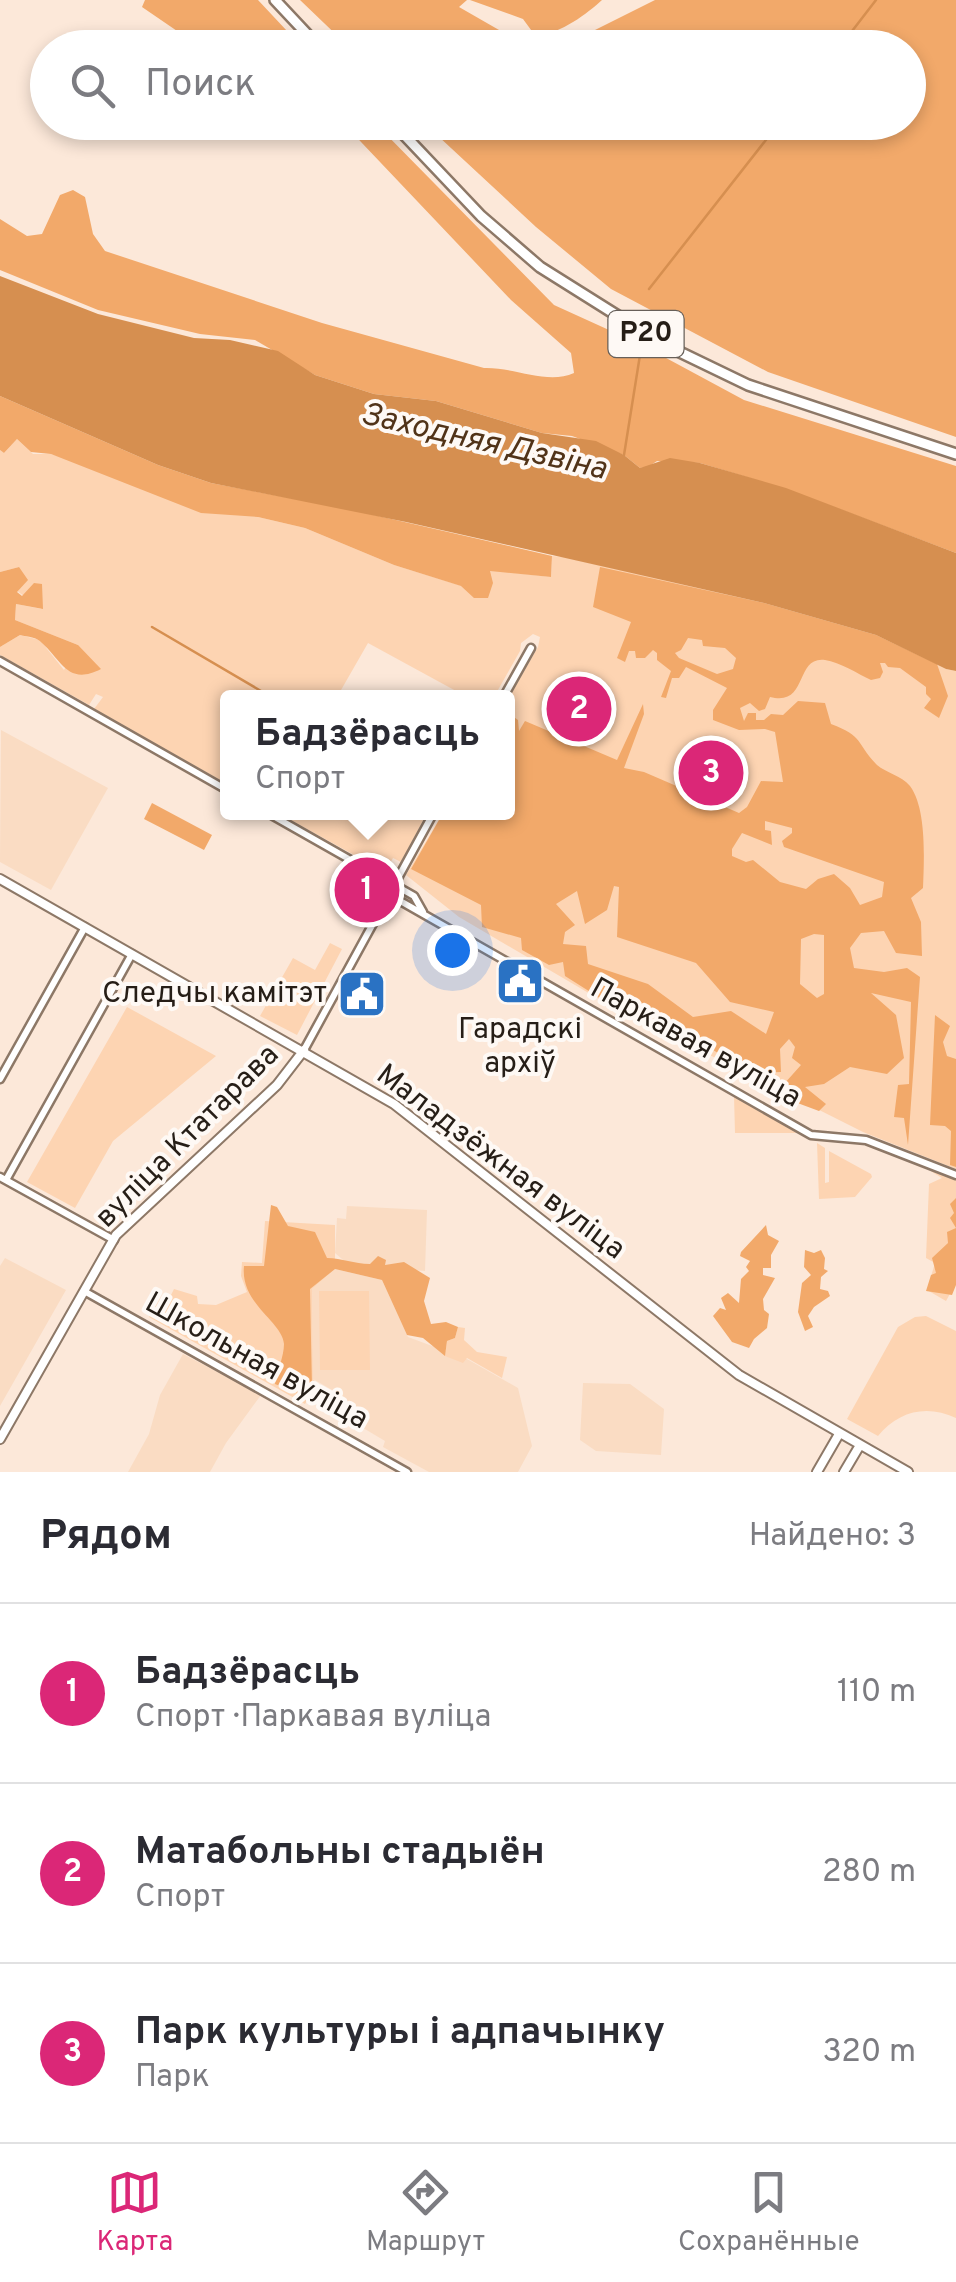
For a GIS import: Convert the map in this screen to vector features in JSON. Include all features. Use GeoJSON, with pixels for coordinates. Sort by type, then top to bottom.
{"type":"FeatureCollection","features":[{"type":"Feature","properties":{"kind":"main road"},"geometry":{"type":"LineString","coordinates":[[275,0],[303,30]]}},
{"type":"Feature","properties":{"kind":"main road","name":"Р20"},"geometry":{"type":"LineString","coordinates":[[409,140],[481,216],[540,267],[661,343],[748,386],[956,454]]}},
{"type":"Feature","properties":{"kind":"main road","name":"Маладзёжная вуліца"},"geometry":{"type":"LineString","coordinates":[[0,879],[394,1104],[739,1375],[908,1472]]}},
{"type":"Feature","properties":{"kind":"main road","name":"вуліца Ктатарава"},"geometry":{"type":"LineString","coordinates":[[0,1439],[114,1240],[278,1085],[304,1050]]}},
{"type":"Feature","properties":{"kind":"main road"},"geometry":{"type":"LineString","coordinates":[[818,1472],[839,1434]]}},
{"type":"Feature","properties":{"kind":"main road"},"geometry":{"type":"LineString","coordinates":[[844,1472],[860,1445]]}},
{"type":"Feature","properties":{"kind":"street"},"geometry":{"type":"LineString","coordinates":[[507,690],[531,648]]}},
{"type":"Feature","properties":{"kind":"street"},"geometry":{"type":"LineString","coordinates":[[0,661],[220,786]]}},
{"type":"Feature","properties":{"kind":"street","name":"Паркавая вуліца"},"geometry":{"type":"LineString","coordinates":[[280,820],[395,884],[418,900],[426,916]]}},
{"type":"Feature","properties":{"kind":"street","name":"вуліца Ктатарава"},"geometry":{"type":"LineString","coordinates":[[304,1050],[430,820]]}},
{"type":"Feature","properties":{"kind":"street","name":"Паркавая вуліца"},"geometry":{"type":"LineString","coordinates":[[402,902],[810,1135],[866,1140],[956,1175]]}},
{"type":"Feature","properties":{"kind":"street"},"geometry":{"type":"LineString","coordinates":[[0,1078],[85,926]]}},
{"type":"Feature","properties":{"kind":"street"},"geometry":{"type":"LineString","coordinates":[[114,1240],[3,1179],[132,954]]}},
{"type":"Feature","properties":{"kind":"street","name":"Школьная вуліца"},"geometry":{"type":"LineString","coordinates":[[84,1291],[407,1472]]}},
{"type":"Feature","properties":{"kind":"shaded area"},"geometry":{"type":"Polygon","coordinates":[[[145,0],[258,0],[286,30],[176,30],[142,7],[145,0]]]}},
{"type":"Feature","properties":{"kind":"shaded area"},"geometry":{"type":"Polygon","coordinates":[[[300,0],[467,0],[459,7],[499,30],[331,30],[300,0]]]}},
{"type":"Feature","properties":{"kind":"shaded area"},"geometry":{"type":"Polygon","coordinates":[[[470,0],[602,0],[556,30],[531,30],[523,19],[470,0]]]}},
{"type":"Feature","properties":{"kind":"shaded area"},"geometry":{"type":"Polygon","coordinates":[[[655,0],[956,0],[956,437],[768,372],[611,289],[536,227],[442,140],[926,140],[926,30],[595,30],[655,0]]]}},
{"type":"Feature","properties":{"kind":"shaded area"},"geometry":{"type":"Polygon","coordinates":[[[359,140],[392,140],[554,305],[642,345],[744,400],[956,466],[956,553],[786,489],[700,463],[657,461],[640,468],[624,455],[572,436],[542,433],[436,401],[374,394],[315,375],[255,340],[200,334],[98,310],[0,270],[0,219],[27,236],[42,234],[60,195],[73,190],[85,197],[93,234],[105,251],[322,323],[484,368],[553,377],[574,373],[571,353],[511,300],[359,140]]]}},
{"type":"Feature","properties":{"kind":"shaded area"},"geometry":{"type":"Polygon","coordinates":[[[0,396],[158,465],[211,483],[348,509],[552,556],[551,577],[490,571],[493,583],[488,598],[474,598],[461,586],[394,565],[305,528],[258,517],[201,513],[51,454],[31,452],[17,439],[4,453],[0,450],[0,396]]]}},
{"type":"Feature","properties":{"kind":"shaded area"},"geometry":{"type":"Polygon","coordinates":[[[17,439],[33,454],[51,454],[305,528],[394,565],[462,586],[489,570],[551,577],[552,556],[564,557],[764,603],[876,635],[956,671],[956,1169],[863,1132],[604,1002],[459,917],[406,875],[439,820],[515,820],[513,690],[540,637],[533,634],[521,643],[498,690],[454,690],[368,643],[341,690],[220,690],[220,780],[94,709],[103,697],[96,694],[89,705],[0,655],[0,647],[20,635],[40,640],[64,670],[78,645],[15,620],[16,604],[42,609],[17,591],[19,567],[0,572],[0,450],[4,453],[17,439]]]}},
{"type":"Feature","properties":{"kind":"shaded area"},"geometry":{"type":"Polygon","coordinates":[[[19,567],[28,580],[17,592],[22,596],[34,583],[42,584],[43,609],[16,604],[15,620],[78,645],[101,669],[90,674],[73,673],[40,641],[20,635],[0,647],[0,572],[19,567]]]}},
{"type":"Feature","properties":{"kind":"shaded area"},"geometry":{"type":"Polygon","coordinates":[[[600,567],[764,603],[876,635],[937,664],[948,696],[939,718],[924,708],[931,699],[926,687],[900,668],[885,663],[880,663],[880,678],[871,680],[837,663],[815,661],[791,695],[770,697],[765,709],[759,711],[750,703],[740,708],[744,721],[748,713],[756,713],[756,720],[764,720],[771,714],[783,715],[798,701],[825,703],[831,724],[855,737],[877,765],[906,782],[915,796],[923,835],[923,888],[911,898],[921,922],[922,956],[896,953],[884,931],[861,933],[850,948],[854,968],[884,972],[907,968],[920,977],[908,1145],[904,1118],[894,1117],[898,1085],[909,1084],[911,1002],[871,993],[896,1015],[904,1058],[887,1074],[850,1067],[824,1084],[805,1087],[826,1104],[819,1111],[784,1098],[784,1084],[801,1065],[792,1058],[795,1047],[789,1039],[780,1049],[781,1072],[752,1073],[667,1023],[662,1012],[610,993],[603,1000],[565,976],[563,962],[549,965],[522,950],[521,938],[482,927],[481,905],[411,869],[439,820],[515,820],[515,718],[519,731],[525,721],[617,760],[643,704],[644,714],[624,768],[644,772],[739,813],[747,807],[761,781],[783,782],[775,732],[739,730],[713,720],[713,710],[727,688],[686,667],[679,678],[672,678],[666,698],[661,697],[671,671],[657,660],[657,653],[653,650],[645,658],[636,658],[635,651],[629,651],[625,662],[617,658],[631,622],[593,607],[600,567]],[[688,638],[675,653],[679,658],[717,674],[733,669],[736,658],[725,648],[703,646],[702,640],[688,638]],[[765,821],[772,845],[742,833],[732,856],[746,862],[753,860],[780,882],[806,889],[818,879],[834,874],[850,888],[860,905],[882,897],[884,882],[784,847],[782,841],[792,833],[792,828],[765,821]],[[614,886],[607,910],[585,924],[577,891],[556,904],[575,925],[565,932],[563,944],[586,946],[588,964],[648,984],[693,1017],[731,1011],[766,1034],[774,1012],[730,1002],[696,963],[617,937],[619,887],[614,886]],[[824,935],[801,939],[800,984],[817,998],[824,994],[824,935]]]}},
{"type":"Feature","properties":{"kind":"shaded area"},"geometry":{"type":"Polygon","coordinates":[[[1,730],[108,788],[51,890],[0,862],[1,730]]]}},
{"type":"Feature","properties":{"kind":"shaded area"},"geometry":{"type":"Polygon","coordinates":[[[152,803],[212,835],[204,850],[144,819],[152,803]]]}},
{"type":"Feature","properties":{"kind":"shaded area"},"geometry":{"type":"Polygon","coordinates":[[[291,820],[423,820],[401,862],[393,858],[385,872],[291,820]]]}},
{"type":"Feature","properties":{"kind":"shaded area"},"geometry":{"type":"Polygon","coordinates":[[[330,943],[342,949],[297,1035],[260,1016],[293,958],[315,970],[330,943]]]}},
{"type":"Feature","properties":{"kind":"shaded area"},"geometry":{"type":"Polygon","coordinates":[[[127,1007],[216,1056],[113,1141],[75,1208],[27,1182],[127,1007]]]}},
{"type":"Feature","properties":{"kind":"shaded area"},"geometry":{"type":"Polygon","coordinates":[[[935,1015],[950,1026],[943,1042],[947,1056],[956,1059],[956,1167],[950,1165],[951,1131],[945,1126],[930,1125],[935,1015]]]}},
{"type":"Feature","properties":{"kind":"shaded area"},"geometry":{"type":"Polygon","coordinates":[[[734,1096],[800,1133],[735,1133],[734,1096]]]}},
{"type":"Feature","properties":{"kind":"shaded area"},"geometry":{"type":"Polygon","coordinates":[[[817,1143],[825,1148],[825,1183],[829,1182],[829,1151],[871,1174],[855,1197],[819,1199],[817,1143]]]}},
{"type":"Feature","properties":{"kind":"shaded area"},"geometry":{"type":"Polygon","coordinates":[[[929,1170],[956,1178],[956,1283],[946,1301],[927,1290],[935,1263],[926,1258],[929,1184],[942,1178],[929,1170]]]}},
{"type":"Feature","properties":{"kind":"shaded area"},"geometry":{"type":"Polygon","coordinates":[[[956,1198],[956,1228],[950,1218],[954,1213],[950,1204],[956,1198]]]}},
{"type":"Feature","properties":{"kind":"shaded area"},"geometry":{"type":"Polygon","coordinates":[[[271,1205],[277,1207],[288,1226],[315,1232],[327,1258],[370,1264],[378,1256],[386,1260],[385,1265],[404,1262],[430,1278],[424,1301],[431,1324],[446,1322],[458,1327],[455,1338],[447,1341],[445,1356],[423,1338],[407,1335],[382,1280],[335,1269],[310,1289],[312,1388],[298,1393],[275,1384],[283,1354],[282,1336],[254,1301],[244,1279],[244,1266],[264,1266],[271,1205]]]}},
{"type":"Feature","properties":{"kind":"shaded area"},"geometry":{"type":"Polygon","coordinates":[[[347,1206],[427,1210],[425,1271],[349,1265],[335,1253],[337,1218],[346,1219],[347,1206]]]}},
{"type":"Feature","properties":{"kind":"shaded area"},"geometry":{"type":"Polygon","coordinates":[[[265,1221],[335,1225],[335,1269],[312,1289],[313,1379],[317,1384],[305,1404],[149,1317],[160,1299],[171,1295],[174,1289],[197,1296],[198,1304],[216,1305],[247,1292],[241,1276],[242,1262],[262,1263],[265,1221]]]}},
{"type":"Feature","properties":{"kind":"shaded area"},"geometry":{"type":"Polygon","coordinates":[[[766,1225],[768,1235],[779,1241],[771,1255],[771,1268],[763,1268],[763,1275],[775,1278],[763,1299],[764,1310],[769,1314],[767,1328],[749,1348],[732,1342],[713,1316],[720,1308],[726,1310],[721,1298],[728,1293],[739,1303],[741,1279],[749,1271],[746,1267],[750,1261],[740,1256],[741,1252],[766,1225]]]}},
{"type":"Feature","properties":{"kind":"shaded area"},"geometry":{"type":"Polygon","coordinates":[[[956,1228],[956,1285],[952,1295],[926,1291],[931,1275],[936,1273],[932,1258],[948,1243],[947,1232],[956,1228]]]}},
{"type":"Feature","properties":{"kind":"shaded area"},"geometry":{"type":"Polygon","coordinates":[[[805,1250],[821,1250],[824,1269],[828,1271],[821,1277],[820,1289],[830,1296],[814,1307],[808,1316],[813,1327],[805,1331],[798,1312],[802,1283],[811,1275],[804,1267],[805,1250]]]}},
{"type":"Feature","properties":{"kind":"shaded area"},"geometry":{"type":"Polygon","coordinates":[[[5,1258],[66,1290],[0,1406],[0,1266],[5,1258]]]}},
{"type":"Feature","properties":{"kind":"shaded area"},"geometry":{"type":"Polygon","coordinates":[[[335,1269],[382,1280],[408,1337],[467,1359],[518,1388],[532,1446],[518,1472],[429,1472],[383,1447],[385,1441],[338,1413],[346,1398],[313,1379],[312,1289],[335,1269]]]}},
{"type":"Feature","properties":{"kind":"shaded area"},"geometry":{"type":"Polygon","coordinates":[[[319,1291],[369,1291],[370,1370],[320,1370],[319,1291]]]}},
{"type":"Feature","properties":{"kind":"shaded area"},"geometry":{"type":"Polygon","coordinates":[[[926,1316],[956,1331],[956,1418],[934,1411],[914,1412],[886,1427],[878,1436],[847,1419],[898,1327],[915,1317],[926,1316]]]}},
{"type":"Feature","properties":{"kind":"shaded area"},"geometry":{"type":"Polygon","coordinates":[[[458,1327],[465,1328],[464,1340],[477,1352],[507,1357],[502,1378],[467,1358],[463,1363],[445,1356],[447,1341],[455,1338],[458,1327]]]}},
{"type":"Feature","properties":{"kind":"shaded area"},"geometry":{"type":"Polygon","coordinates":[[[183,1354],[261,1395],[210,1472],[128,1472],[149,1434],[160,1395],[183,1354]]]}},
{"type":"Feature","properties":{"kind":"shaded area"},"geometry":{"type":"Polygon","coordinates":[[[583,1383],[630,1384],[664,1409],[661,1455],[596,1451],[580,1440],[583,1383]]]}},
{"type":"Feature","properties":{"kind":"water","name":"Заходняя Дзвіна"},"geometry":{"type":"Polygon","coordinates":[[[0,276],[98,314],[194,338],[230,340],[278,351],[315,375],[374,394],[436,401],[542,433],[596,441],[640,468],[670,458],[700,463],[786,488],[956,553],[956,671],[876,635],[764,603],[406,522],[211,483],[158,465],[0,396],[0,276]]]}},
{"type":"Feature","properties":{"kind":"waterway"},"geometry":{"type":"LineString","coordinates":[[853,30],[876,0]]}},
{"type":"Feature","properties":{"kind":"waterway"},"geometry":{"type":"LineString","coordinates":[[649,289],[766,140]]}},
{"type":"Feature","properties":{"kind":"waterway","name":"Заходняя Дзвіна"},"geometry":{"type":"LineString","coordinates":[[624,455],[640,355]]}},
{"type":"Feature","properties":{"kind":"waterway"},"geometry":{"type":"LineString","coordinates":[[152,627],[259,690]]}},
{"type":"Feature","properties":{"kind":"place","name":"Матабольны стадыён"},"geometry":{"type":"Point","coordinates":[579,709]}},
{"type":"Feature","properties":{"kind":"place","name":"Парк культуры і адпачынку"},"geometry":{"type":"Point","coordinates":[711,773]}},
{"type":"Feature","properties":{"kind":"place","name":"Бадзёрасць"},"geometry":{"type":"Point","coordinates":[367,890]}},
{"type":"Feature","properties":{"kind":"place","name":"Гарадскі архіў"},"geometry":{"type":"Point","coordinates":[520,981]}},
{"type":"Feature","properties":{"kind":"place","name":"Следчы камітэт"},"geometry":{"type":"Point","coordinates":[362,994]}}]}
